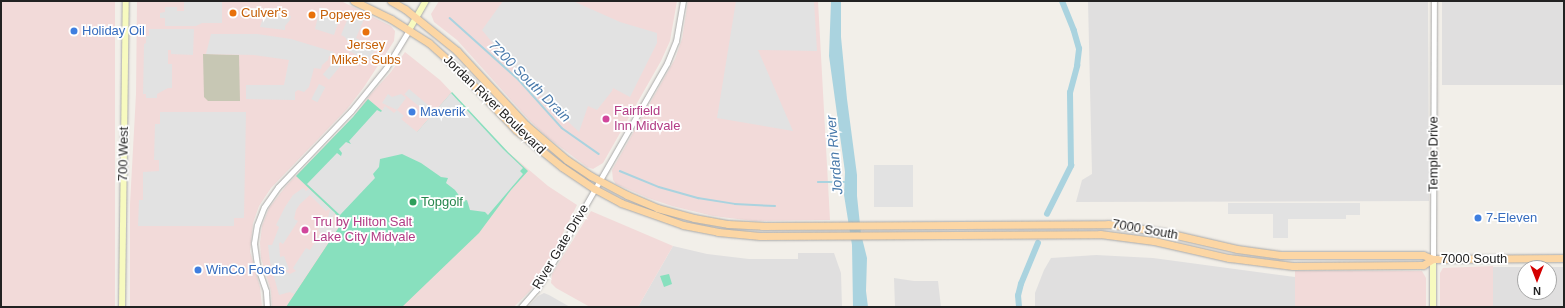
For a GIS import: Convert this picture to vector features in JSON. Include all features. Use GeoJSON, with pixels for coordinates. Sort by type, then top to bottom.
{"type":"FeatureCollection","features":[{"type":"Feature","properties":{"kind":"main road","name":"700 West"},"geometry":{"type":"LineString","coordinates":[[122,307],[126,1]]}},
{"type":"Feature","properties":{"kind":"main road","name":"Jordan River Boulevard"},"geometry":{"type":"LineString","coordinates":[[354,1],[380,13],[409,30],[449,60],[516,130],[540,151],[648,214],[700,229],[760,236],[856,236]]}},
{"type":"Feature","properties":{"kind":"main road","name":"Jordan River Boulevard"},"geometry":{"type":"LineString","coordinates":[[390,1],[416,17],[465,58],[536,134],[597,185],[628,195],[657,208],[706,220],[752,225],[855,226]]}},
{"type":"Feature","properties":{"kind":"main road"},"geometry":{"type":"LineString","coordinates":[[409,30],[426,1]]}},
{"type":"Feature","properties":{"kind":"main road","name":"7000 South"},"geometry":{"type":"LineString","coordinates":[[855,226],[1108,224],[1162,232],[1237,249],[1274,254],[1423,255],[1433,259],[1564,258]]}},
{"type":"Feature","properties":{"kind":"main road","name":"7000 South"},"geometry":{"type":"LineString","coordinates":[[856,236],[1100,234],[1154,241],[1229,258],[1293,266],[1423,265],[1433,259]]}},
{"type":"Feature","properties":{"kind":"main road","name":"Temple Drive"},"geometry":{"type":"LineString","coordinates":[[1433,259],[1433,307]]}},
{"type":"Feature","properties":{"kind":"street","name":"River Gate Drive"},"geometry":{"type":"LineString","coordinates":[[521,307],[540,284],[671,56],[678,33],[683,1]]}},
{"type":"Feature","properties":{"kind":"street","name":"Temple Drive"},"geometry":{"type":"LineString","coordinates":[[1433,259],[1434,1]]}},
{"type":"Feature","properties":{"kind":"street"},"geometry":{"type":"LineString","coordinates":[[266,307],[266,291],[257,265],[254,243],[257,225],[264,207],[278,187],[351,111],[386,68],[409,30]]}},
{"type":"Feature","properties":{"kind":"shaded area"},"geometry":{"type":"Polygon","coordinates":[[[1,1],[115,1],[115,307],[1,307],[1,1]]]}},
{"type":"Feature","properties":{"kind":"shaded area"},"geometry":{"type":"Polygon","coordinates":[[[137,1],[341,1],[391,26],[395,31],[394,41],[364,87],[348,108],[271,188],[259,206],[253,223],[250,251],[260,287],[262,307],[130,307],[130,204],[136,94],[137,1]]]}},
{"type":"Feature","properties":{"kind":"shaded area"},"geometry":{"type":"Polygon","coordinates":[[[184,1],[222,1],[222,23],[202,23],[196,26],[165,26],[165,18],[160,18],[160,13],[165,12],[165,7],[177,7],[177,11],[184,11],[184,1]]]}},
{"type":"Feature","properties":{"kind":"shaded area"},"geometry":{"type":"Polygon","coordinates":[[[439,1],[677,1],[670,41],[661,61],[603,163],[593,169],[587,167],[547,137],[529,120],[457,40],[434,22],[431,14],[439,1]]]}},
{"type":"Feature","properties":{"kind":"shaded area"},"geometry":{"type":"Polygon","coordinates":[[[503,1],[573,1],[620,22],[657,33],[657,43],[630,97],[613,88],[597,110],[588,106],[579,132],[518,74],[482,30],[503,1]]]}},
{"type":"Feature","properties":{"kind":"shaded area"},"geometry":{"type":"Polygon","coordinates":[[[688,1],[818,1],[830,220],[754,221],[713,216],[672,206],[648,198],[616,184],[613,180],[612,170],[675,59],[682,39],[688,1]]]}},
{"type":"Feature","properties":{"kind":"shaded area"},"geometry":{"type":"Polygon","coordinates":[[[736,1],[814,1],[817,51],[758,50],[793,131],[717,118],[736,1]]]}},
{"type":"Feature","properties":{"kind":"shaded area"},"geometry":{"type":"Polygon","coordinates":[[[1088,1],[1428,1],[1429,201],[1076,202],[1082,180],[1092,174],[1088,1]]]}},
{"type":"Feature","properties":{"kind":"shaded area"},"geometry":{"type":"Polygon","coordinates":[[[1442,1],[1564,1],[1564,85],[1442,85],[1442,1]]]}},
{"type":"Feature","properties":{"kind":"shaded area"},"geometry":{"type":"Polygon","coordinates":[[[320,7],[329,15],[339,20],[334,35],[315,29],[320,7]]]}},
{"type":"Feature","properties":{"kind":"shaded area"},"geometry":{"type":"Polygon","coordinates":[[[265,12],[291,16],[290,20],[285,26],[285,30],[260,27],[265,12]]]}},
{"type":"Feature","properties":{"kind":"shaded area"},"geometry":{"type":"Polygon","coordinates":[[[350,13],[364,19],[356,38],[376,49],[368,61],[349,51],[351,47],[345,37],[341,35],[350,13]]]}},
{"type":"Feature","properties":{"kind":"shaded area"},"geometry":{"type":"Polygon","coordinates":[[[149,29],[194,29],[193,55],[171,54],[171,50],[168,50],[168,64],[172,64],[172,88],[168,88],[157,94],[157,98],[146,98],[146,94],[143,94],[144,44],[146,43],[146,36],[149,36],[149,29]]]}},
{"type":"Feature","properties":{"kind":"shaded area"},"geometry":{"type":"Polygon","coordinates":[[[211,34],[257,34],[291,39],[334,52],[322,65],[321,69],[314,68],[309,87],[304,92],[298,90],[295,92],[295,100],[246,99],[246,85],[284,85],[289,60],[254,55],[206,54],[211,34]]]}},
{"type":"Feature","properties":{"kind":"shaded area"},"geometry":{"type":"Polygon","coordinates":[[[405,52],[440,80],[508,152],[548,186],[577,205],[554,251],[530,291],[514,307],[272,307],[271,291],[261,258],[260,243],[262,226],[269,208],[286,186],[353,117],[370,95],[391,72],[405,52]]]}},
{"type":"Feature","properties":{"kind":"shaded area"},"geometry":{"type":"Polygon","coordinates":[[[203,54],[239,55],[240,101],[208,101],[204,97],[203,54]]]}},
{"type":"Feature","properties":{"kind":"shaded area"},"geometry":{"type":"Polygon","coordinates":[[[335,60],[341,65],[329,80],[323,75],[335,60]]]}},
{"type":"Feature","properties":{"kind":"shaded area"},"geometry":{"type":"Polygon","coordinates":[[[319,84],[325,87],[318,102],[311,99],[319,84]]]}},
{"type":"Feature","properties":{"kind":"shaded area"},"geometry":{"type":"Polygon","coordinates":[[[409,89],[434,110],[430,116],[405,94],[409,89]]]}},
{"type":"Feature","properties":{"kind":"shaded area"},"geometry":{"type":"Polygon","coordinates":[[[451,93],[503,149],[523,168],[520,171],[523,174],[488,215],[485,212],[470,210],[467,200],[463,201],[455,190],[446,183],[448,178],[441,177],[421,163],[402,154],[380,159],[379,167],[373,174],[375,178],[340,215],[307,184],[337,153],[341,156],[342,153],[339,149],[346,142],[351,144],[349,141],[377,110],[381,112],[385,106],[394,113],[397,110],[404,116],[401,119],[417,132],[451,93]]]}},
{"type":"Feature","properties":{"kind":"shaded area"},"geometry":{"type":"Polygon","coordinates":[[[388,94],[392,97],[401,94],[406,98],[397,110],[382,103],[388,94]]]}},
{"type":"Feature","properties":{"kind":"shaded area"},"geometry":{"type":"Polygon","coordinates":[[[160,112],[246,112],[244,218],[234,218],[234,226],[138,226],[139,200],[143,200],[143,172],[159,171],[159,160],[154,160],[155,124],[160,124],[160,112]]]}},
{"type":"Feature","properties":{"kind":"shaded area"},"geometry":{"type":"Polygon","coordinates":[[[874,165],[913,165],[913,207],[874,207],[874,165]]]}},
{"type":"Feature","properties":{"kind":"shaded area"},"geometry":{"type":"Polygon","coordinates":[[[303,188],[306,191],[309,189],[335,213],[333,217],[333,227],[337,229],[294,294],[290,292],[279,295],[270,262],[268,245],[272,245],[279,227],[276,225],[293,195],[303,188]],[[310,195],[300,204],[296,210],[294,219],[298,221],[283,244],[280,242],[279,244],[280,257],[284,256],[289,269],[285,271],[290,274],[296,271],[293,268],[306,248],[310,250],[321,233],[318,230],[321,226],[325,228],[330,210],[329,209],[326,211],[310,195]]]}},
{"type":"Feature","properties":{"kind":"shaded area"},"geometry":{"type":"Polygon","coordinates":[[[1228,203],[1360,203],[1360,215],[1346,215],[1346,219],[1288,219],[1288,238],[1273,238],[1273,214],[1228,214],[1228,203]]]}},
{"type":"Feature","properties":{"kind":"shaded area"},"geometry":{"type":"Polygon","coordinates":[[[591,211],[673,246],[638,307],[590,307],[556,288],[551,283],[552,274],[591,211]]]}},
{"type":"Feature","properties":{"kind":"shaded area"},"geometry":{"type":"Polygon","coordinates":[[[673,246],[707,254],[749,259],[798,259],[798,253],[834,253],[841,273],[842,307],[638,307],[673,246]]]}},
{"type":"Feature","properties":{"kind":"shaded area"},"geometry":{"type":"Polygon","coordinates":[[[1096,255],[1153,258],[1295,277],[1295,307],[1035,307],[1035,293],[1044,270],[1051,258],[1096,255]]]}},
{"type":"Feature","properties":{"kind":"shaded area"},"geometry":{"type":"Polygon","coordinates":[[[1493,266],[1493,307],[1440,307],[1440,273],[1443,268],[1493,266]]]}},
{"type":"Feature","properties":{"kind":"shaded area"},"geometry":{"type":"Polygon","coordinates":[[[1493,267],[1517,267],[1517,300],[1557,300],[1557,267],[1564,267],[1564,307],[1493,307],[1493,267]]]}},
{"type":"Feature","properties":{"kind":"shaded area"},"geometry":{"type":"Polygon","coordinates":[[[1295,271],[1422,271],[1426,278],[1426,307],[1295,307],[1295,271]]]}},
{"type":"Feature","properties":{"kind":"shaded area"},"geometry":{"type":"Polygon","coordinates":[[[894,278],[914,281],[938,281],[941,307],[895,307],[894,278]]]}},
{"type":"Feature","properties":{"kind":"shaded area"},"geometry":{"type":"Polygon","coordinates":[[[544,293],[570,307],[528,307],[538,296],[544,293]]]}},
{"type":"Feature","properties":{"kind":"green space","name":"Topgolf"},"geometry":{"type":"Polygon","coordinates":[[[452,92],[508,152],[528,171],[511,190],[479,233],[402,307],[286,307],[343,221],[296,176],[353,117],[368,99],[413,137],[452,92]]]}},
{"type":"Feature","properties":{"kind":"green space"},"geometry":{"type":"Polygon","coordinates":[[[669,274],[672,284],[664,287],[660,276],[669,274]]]}},
{"type":"Feature","properties":{"kind":"water"},"geometry":{"type":"Polygon","coordinates":[[[831,1],[841,1],[841,37],[847,99],[857,175],[857,196],[861,234],[867,258],[866,291],[868,307],[853,307],[852,245],[844,195],[845,172],[829,56],[831,1]]]}},
{"type":"Feature","properties":{"kind":"waterway"},"geometry":{"type":"LineString","coordinates":[[1047,214],[1071,166],[1070,93],[1077,66],[1079,49],[1074,31],[1062,1]]}},
{"type":"Feature","properties":{"kind":"waterway","name":"7200 South Drain"},"geometry":{"type":"LineString","coordinates":[[450,18],[519,80],[562,128],[599,154]]}},
{"type":"Feature","properties":{"kind":"waterway","name":"7200 South Drain"},"geometry":{"type":"LineString","coordinates":[[620,171],[659,187],[698,198],[735,204],[775,206]]}},
{"type":"Feature","properties":{"kind":"waterway","name":"7200 South Drain"},"geometry":{"type":"LineString","coordinates":[[818,182],[844,182]]}},
{"type":"Feature","properties":{"kind":"waterway"},"geometry":{"type":"LineString","coordinates":[[1019,307],[1018,296],[1021,284],[1038,243]]}},
{"type":"Feature","properties":{"kind":"place","name":"Culver's"},"geometry":{"type":"Point","coordinates":[233,13]}},
{"type":"Feature","properties":{"kind":"place","name":"Popeyes"},"geometry":{"type":"Point","coordinates":[312,15]}},
{"type":"Feature","properties":{"kind":"place","name":"Holiday Oil"},"geometry":{"type":"Point","coordinates":[74,31]}},
{"type":"Feature","properties":{"kind":"place","name":"Jersey Mike's Subs"},"geometry":{"type":"Point","coordinates":[366,32]}},
{"type":"Feature","properties":{"kind":"place","name":"Maverik"},"geometry":{"type":"Point","coordinates":[412,112]}},
{"type":"Feature","properties":{"kind":"place","name":"Fairfield Inn Midvale"},"geometry":{"type":"Point","coordinates":[606,119]}},
{"type":"Feature","properties":{"kind":"place","name":"Topgolf"},"geometry":{"type":"Point","coordinates":[413,202]}},
{"type":"Feature","properties":{"kind":"place","name":"7-Eleven"},"geometry":{"type":"Point","coordinates":[1478,218]}},
{"type":"Feature","properties":{"kind":"place","name":"Tru by Hilton Salt Lake City Midvale"},"geometry":{"type":"Point","coordinates":[305,230]}},
{"type":"Feature","properties":{"kind":"place","name":"WinCo Foods"},"geometry":{"type":"Point","coordinates":[198,270]}},
{"type":"Feature","properties":{"kind":"water label","name":"Jordan River"},"geometry":{"type":"Point","coordinates":[834,155]}}]}
